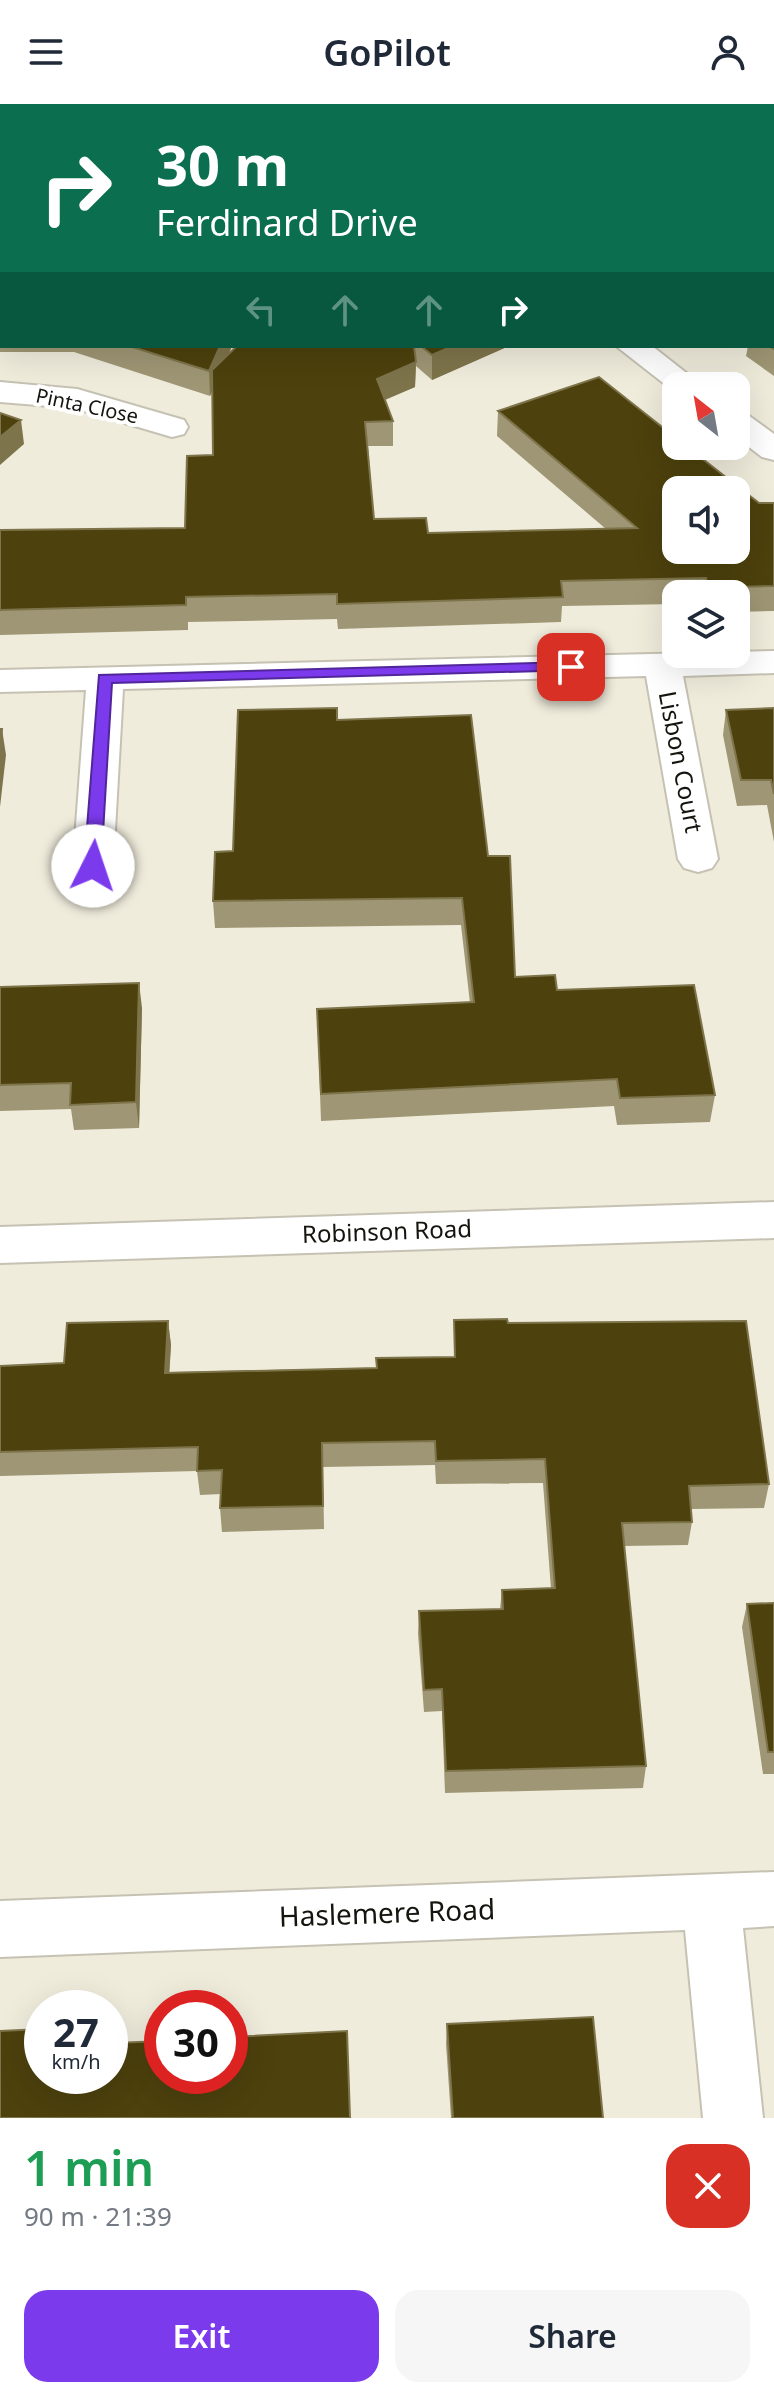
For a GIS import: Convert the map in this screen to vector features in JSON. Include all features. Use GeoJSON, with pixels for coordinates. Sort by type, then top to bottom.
{"type":"FeatureCollection","features":[{"type":"Feature","properties":{"kind":"main road"},"geometry":{"type":"LineString","coordinates":[[635,348],[668,372]]}},
{"type":"Feature","properties":{"kind":"main road","name":"Pinta Close"},"geometry":{"type":"LineString","coordinates":[[0,392],[77,399],[172,427]]}},
{"type":"Feature","properties":{"kind":"main road"},"geometry":{"type":"LineString","coordinates":[[750,432],[774,450]]}},
{"type":"Feature","properties":{"kind":"main road"},"geometry":{"type":"LineString","coordinates":[[750,662],[774,662]]}},
{"type":"Feature","properties":{"kind":"main road"},"geometry":{"type":"LineString","coordinates":[[0,681],[662,664]]}},
{"type":"Feature","properties":{"kind":"main road","name":"Lisbon Court"},"geometry":{"type":"LineString","coordinates":[[663,668],[698,859]]}},
{"type":"Feature","properties":{"kind":"main road"},"geometry":{"type":"LineString","coordinates":[[93,866],[105,679]]}},
{"type":"Feature","properties":{"kind":"main road","name":"Robinson Road"},"geometry":{"type":"LineString","coordinates":[[0,1245],[774,1220]]}},
{"type":"Feature","properties":{"kind":"main road","name":"Haslemere Road"},"geometry":{"type":"LineString","coordinates":[[0,1929],[774,1899]]}},
{"type":"Feature","properties":{"kind":"main road"},"geometry":{"type":"LineString","coordinates":[[711,1900],[733,2118]]}},
{"type":"Feature","properties":{"kind":"building"},"geometry":{"type":"Polygon","coordinates":[[[135,348],[219,348],[209,371],[135,348]]]}},
{"type":"Feature","properties":{"kind":"building"},"geometry":{"type":"Polygon","coordinates":[[[235,348],[414,348],[416,362],[377,379],[393,421],[365,422],[374,519],[426,518],[428,533],[637,528],[498,411],[599,377],[662,427],[662,460],[704,460],[724,476],[662,476],[662,564],[750,564],[750,496],[759,503],[774,503],[774,586],[750,587],[750,580],[706,578],[561,581],[563,597],[337,604],[337,594],[186,597],[186,605],[0,610],[0,530],[185,528],[187,456],[213,455],[212,370],[235,348]]]}},
{"type":"Feature","properties":{"kind":"building"},"geometry":{"type":"Polygon","coordinates":[[[423,348],[448,348],[432,355],[423,348]]]}},
{"type":"Feature","properties":{"kind":"building"},"geometry":{"type":"Polygon","coordinates":[[[0,413],[21,420],[0,437],[0,413]]]}},
{"type":"Feature","properties":{"kind":"building"},"geometry":{"type":"Polygon","coordinates":[[[337,708],[337,720],[471,715],[488,856],[510,856],[515,977],[555,975],[557,990],[694,985],[715,1095],[620,1098],[617,1079],[321,1094],[317,1009],[474,1002],[462,898],[213,901],[215,852],[233,851],[238,710],[337,708]]]}},
{"type":"Feature","properties":{"kind":"building"},"geometry":{"type":"Polygon","coordinates":[[[774,708],[774,794],[771,780],[741,780],[726,710],[774,708]]]}},
{"type":"Feature","properties":{"kind":"building"},"geometry":{"type":"Polygon","coordinates":[[[139,983],[136,1102],[70,1105],[71,1083],[0,1085],[0,987],[139,983]]]}},
{"type":"Feature","properties":{"kind":"building"},"geometry":{"type":"Polygon","coordinates":[[[507,1319],[508,1323],[746,1321],[769,1484],[689,1486],[692,1522],[622,1523],[646,1766],[446,1771],[442,1689],[424,1690],[419,1611],[503,1609],[502,1590],[555,1588],[545,1459],[436,1461],[435,1441],[322,1443],[323,1506],[220,1508],[222,1470],[197,1471],[198,1447],[0,1452],[0,1366],[64,1363],[67,1323],[168,1321],[165,1373],[377,1368],[376,1358],[455,1357],[454,1320],[507,1319]]]}},
{"type":"Feature","properties":{"kind":"building"},"geometry":{"type":"Polygon","coordinates":[[[774,1603],[774,1752],[768,1752],[747,1604],[774,1603]]]}},
{"type":"Feature","properties":{"kind":"building"},"geometry":{"type":"Polygon","coordinates":[[[593,2017],[603,2118],[453,2118],[447,2024],[593,2017]]]}},
{"type":"Feature","properties":{"kind":"building"},"geometry":{"type":"Polygon","coordinates":[[[24,2030],[24,2094],[128,2094],[128,2042],[144,2042],[144,2094],[248,2094],[248,2036],[347,2031],[350,2118],[0,2118],[0,2031],[24,2030]]]}},
{"type":"Feature","properties":{"kind":"route"},"geometry":{"type":"LineString","coordinates":[[93,866],[105,679],[571,667]]}}]}
